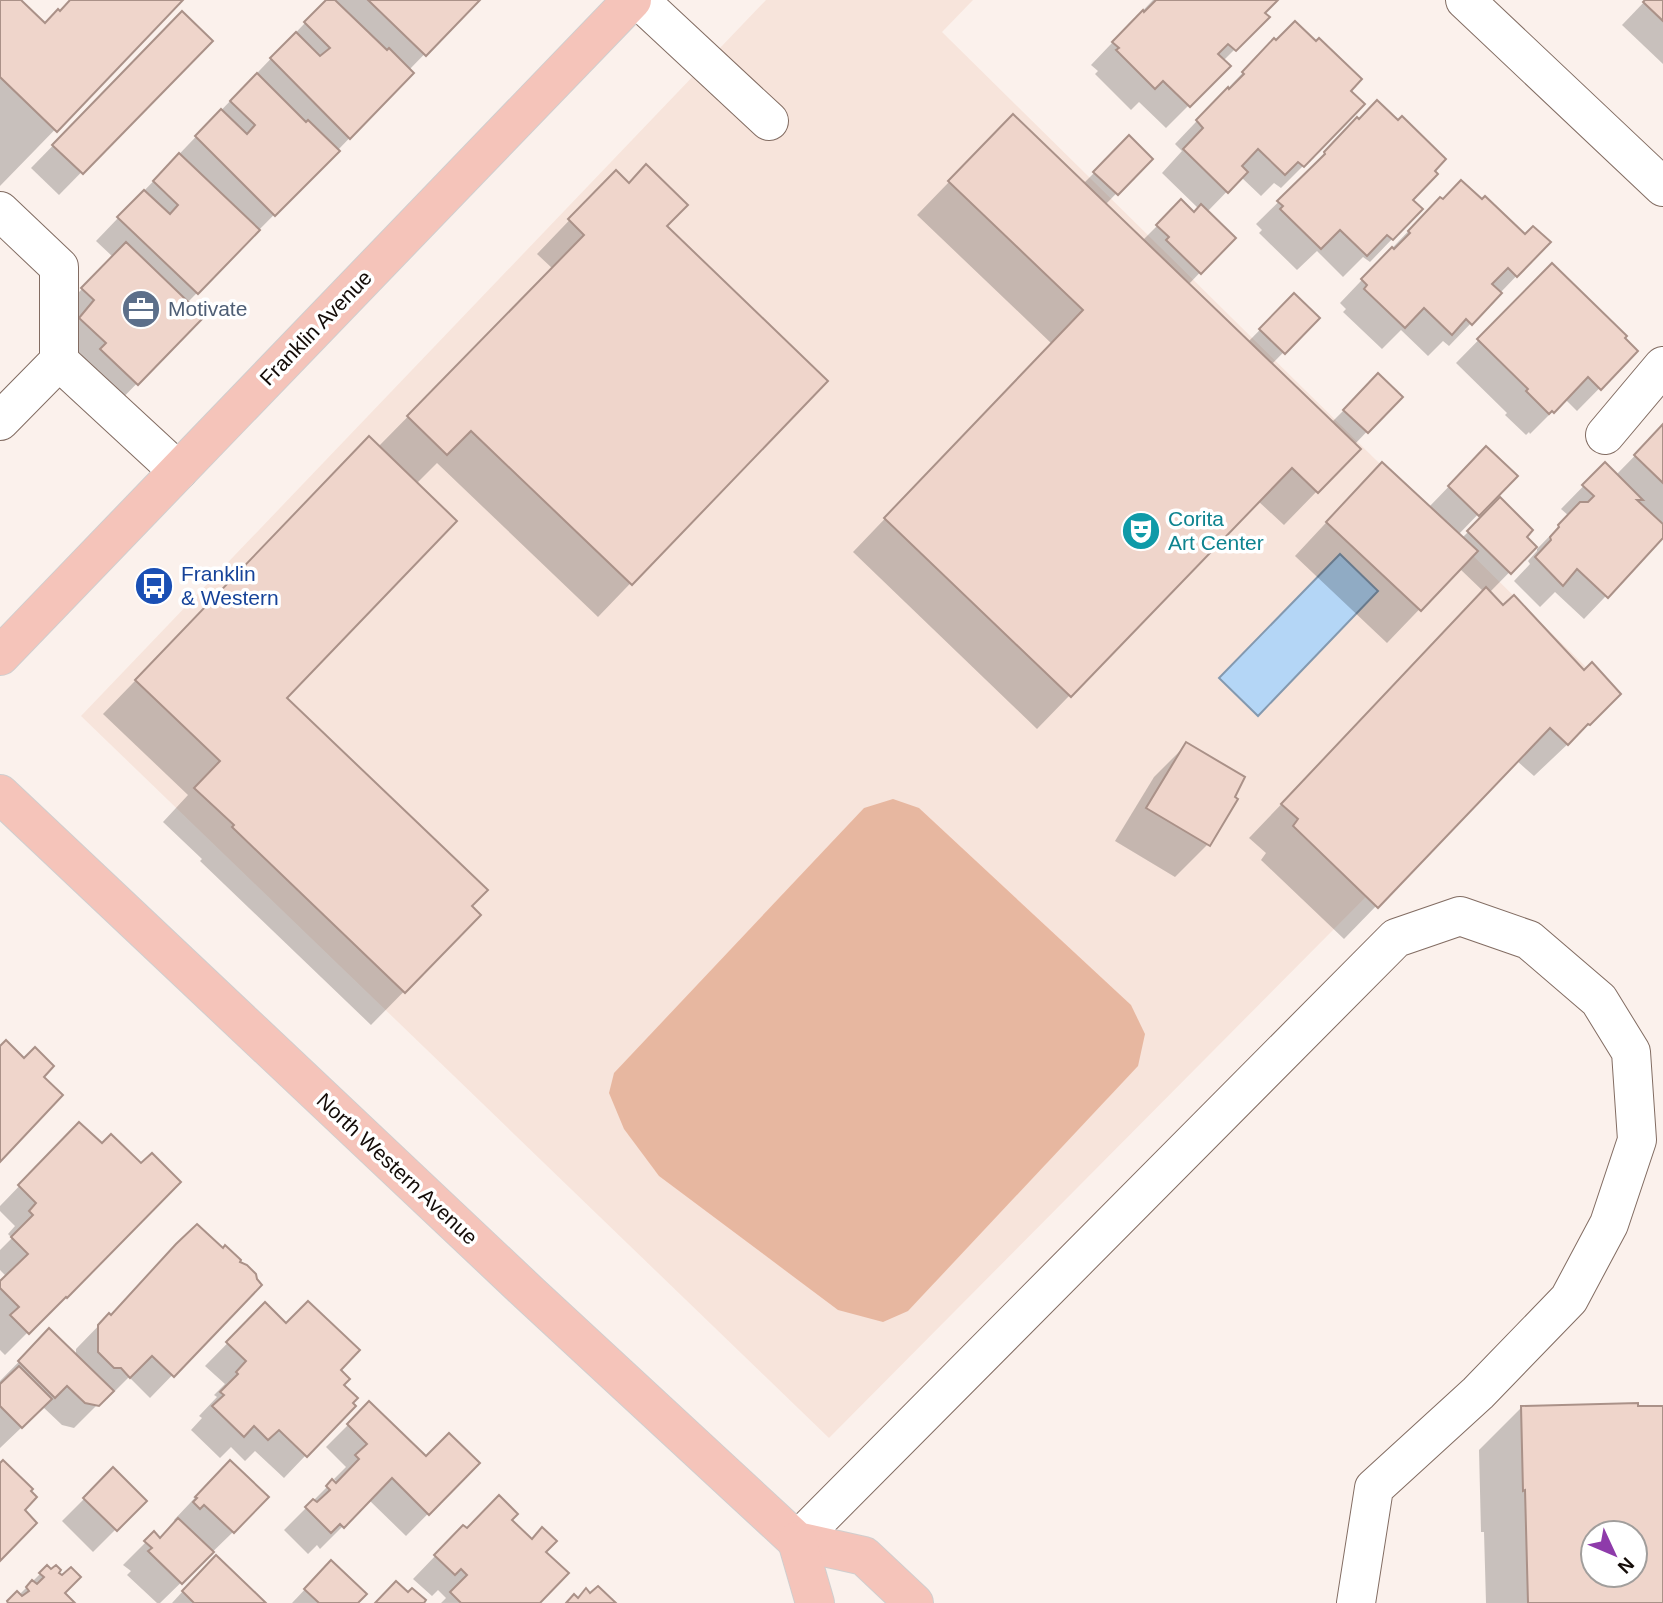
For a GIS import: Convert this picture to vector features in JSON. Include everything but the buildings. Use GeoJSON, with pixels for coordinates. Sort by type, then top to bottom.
{"type":"FeatureCollection","features":[{"type":"Feature","properties":{"kind":"main road","name":"Franklin Avenue"},"geometry":{"type":"LineString","coordinates":[[0,656],[632,0]]}},
{"type":"Feature","properties":{"kind":"main road","name":"North Western Avenue"},"geometry":{"type":"LineString","coordinates":[[0,794],[530,1294],[797,1541]]}},
{"type":"Feature","properties":{"kind":"main road"},"geometry":{"type":"LineString","coordinates":[[815,1603],[797,1541],[864,1556],[914,1603]]}},
{"type":"Feature","properties":{"kind":"street"},"geometry":{"type":"LineString","coordinates":[[639,0],[769,121]]}},
{"type":"Feature","properties":{"kind":"street"},"geometry":{"type":"LineString","coordinates":[[1465,0],[1663,187]]}},
{"type":"Feature","properties":{"kind":"street"},"geometry":{"type":"LineString","coordinates":[[0,211],[59,267],[59,361],[0,421]]}},
{"type":"Feature","properties":{"kind":"street"},"geometry":{"type":"LineString","coordinates":[[59,361],[178,471]]}},
{"type":"Feature","properties":{"kind":"street"},"geometry":{"type":"LineString","coordinates":[[1605,435],[1663,366]]}},
{"type":"Feature","properties":{"kind":"street"},"geometry":{"type":"LineString","coordinates":[[797,1541],[1396,939],[1460,916],[1529,940],[1599,1000],[1631,1052],[1637,1140],[1609,1224],[1569,1299],[1478,1393],[1374,1488],[1356,1603]]}},
{"type":"Feature","properties":{"kind":"shaded area"},"geometry":{"type":"Polygon","coordinates":[[[766,0],[973,0],[942,32],[1590,671],[829,1438],[81,716],[766,0]]]}},
{"type":"Feature","properties":{"kind":"shaded area"},"geometry":{"type":"Polygon","coordinates":[[[893,799],[919,808],[1131,1005],[1145,1034],[1138,1066],[908,1311],[883,1322],[838,1310],[659,1176],[624,1129],[609,1093],[614,1073],[864,808],[893,799]]]}},
{"type":"Feature","properties":{"kind":"water"},"geometry":{"type":"Polygon","coordinates":[[[1340,554],[1378,591],[1258,716],[1219,678],[1340,554]]]}},
{"type":"Feature","properties":{"kind":"place","name":"Motivate"},"geometry":{"type":"Point","coordinates":[141,309]}},
{"type":"Feature","properties":{"kind":"place","name":"Corita Art Center"},"geometry":{"type":"Point","coordinates":[1141,531]}},
{"type":"Feature","properties":{"kind":"place","name":"Franklin & Western"},"geometry":{"type":"Point","coordinates":[154,586]}}]}
